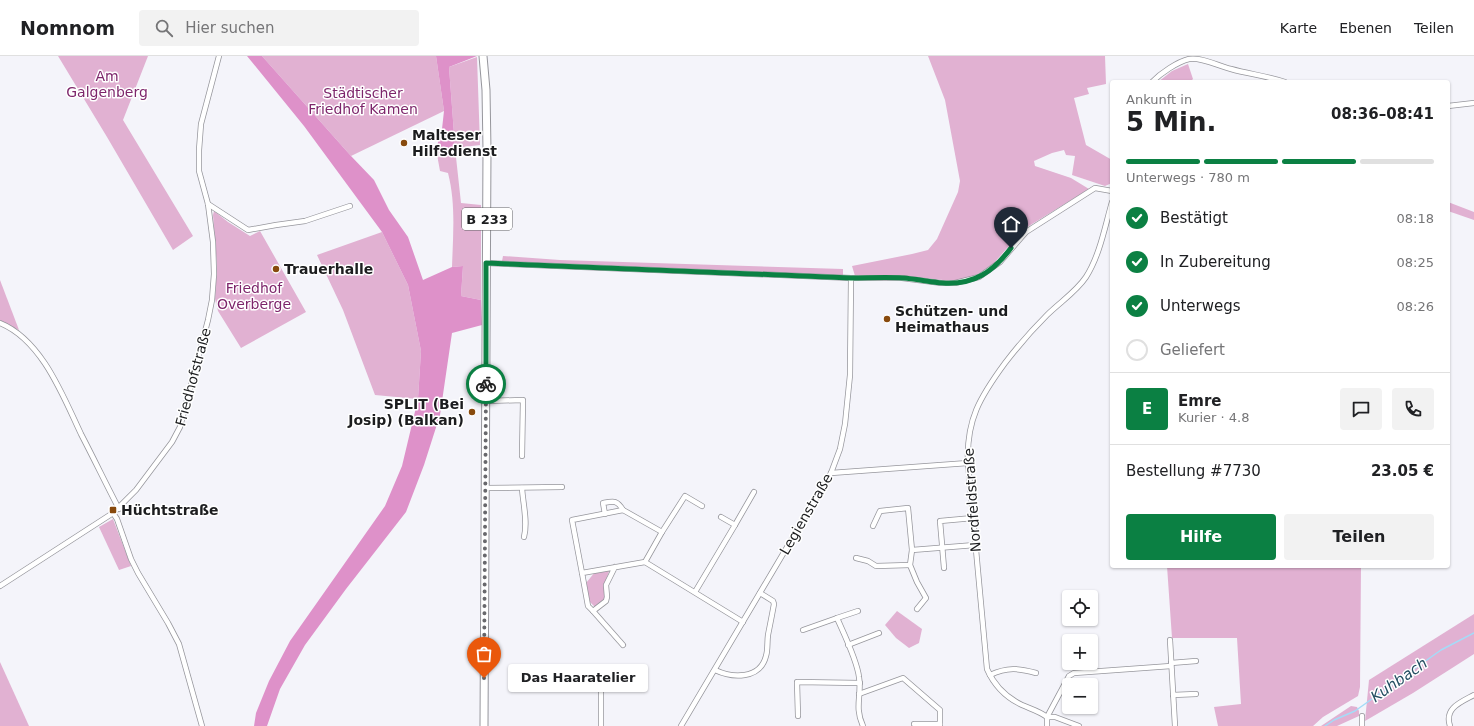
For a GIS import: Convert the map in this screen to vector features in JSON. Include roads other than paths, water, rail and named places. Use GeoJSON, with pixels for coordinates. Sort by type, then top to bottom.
{"type":"FeatureCollection","features":[{"type":"Feature","properties":{"kind":"main road","name":"B 233"},"geometry":{"type":"LineString","coordinates":[[483,56],[486,90],[487,143],[484,726]]}},
{"type":"Feature","properties":{"kind":"street","name":"Friedhofstraße"},"geometry":{"type":"LineString","coordinates":[[0,586],[119,509],[136,490],[172,442],[183,418],[212,300],[214,258],[208,204],[199,171],[199,136],[204,109],[219,56]]}},
{"type":"Feature","properties":{"kind":"street"},"geometry":{"type":"LineString","coordinates":[[1155,80],[1169,69],[1196,57],[1230,69],[1277,80]]}},
{"type":"Feature","properties":{"kind":"street"},"geometry":{"type":"LineString","coordinates":[[1450,106],[1474,102]]}},
{"type":"Feature","properties":{"kind":"street"},"geometry":{"type":"LineString","coordinates":[[486,263],[851,278],[902,278],[941,283],[955,283],[979,277],[1000,262],[1026,232],[1095,188],[1110,191]]}},
{"type":"Feature","properties":{"kind":"street"},"geometry":{"type":"LineString","coordinates":[[208,204],[248,230],[276,224],[305,221],[350,206]]}},
{"type":"Feature","properties":{"kind":"street","name":"Nordfeldstraße"},"geometry":{"type":"LineString","coordinates":[[1079,726],[1055,717],[1048,717],[1041,712],[1021,705],[1008,697],[997,687],[990,675],[986,662],[968,463],[970,431],[974,414],[982,396],[992,380],[1028,335],[1087,276],[1099,246],[1110,209]]}},
{"type":"Feature","properties":{"kind":"street","name":"Legienstraße"},"geometry":{"type":"LineString","coordinates":[[681,726],[831,473],[840,449],[845,424],[850,375],[851,278]]}},
{"type":"Feature","properties":{"kind":"street"},"geometry":{"type":"LineString","coordinates":[[0,323],[18,333],[28,342],[49,370],[119,509]]}},
{"type":"Feature","properties":{"kind":"street"},"geometry":{"type":"LineString","coordinates":[[486,401],[523,400],[522,456]]}},
{"type":"Feature","properties":{"kind":"street"},"geometry":{"type":"LineString","coordinates":[[831,473],[968,463]]}},
{"type":"Feature","properties":{"kind":"street"},"geometry":{"type":"LineString","coordinates":[[485,488],[562,487]]}},
{"type":"Feature","properties":{"kind":"street"},"geometry":{"type":"LineString","coordinates":[[522,488],[526,533],[524,537]]}},
{"type":"Feature","properties":{"kind":"street"},"geometry":{"type":"LineString","coordinates":[[695,592],[754,492]]}},
{"type":"Feature","properties":{"kind":"street"},"geometry":{"type":"LineString","coordinates":[[645,562],[685,496],[702,506]]}},
{"type":"Feature","properties":{"kind":"street"},"geometry":{"type":"LineString","coordinates":[[605,514],[603,503],[614,501],[620,504],[623,510],[662,532]]}},
{"type":"Feature","properties":{"kind":"street"},"geometry":{"type":"LineString","coordinates":[[873,526],[880,511],[908,508],[912,550],[910,565],[926,598],[917,609]]}},
{"type":"Feature","properties":{"kind":"street"},"geometry":{"type":"LineString","coordinates":[[623,510],[572,520],[588,606],[623,644]]}},
{"type":"Feature","properties":{"kind":"street"},"geometry":{"type":"LineString","coordinates":[[113,513],[117,519],[131,560],[179,644],[202,726]]}},
{"type":"Feature","properties":{"kind":"street"},"geometry":{"type":"LineString","coordinates":[[721,517],[735,525]]}},
{"type":"Feature","properties":{"kind":"street"},"geometry":{"type":"LineString","coordinates":[[944,568],[940,521],[973,518]]}},
{"type":"Feature","properties":{"kind":"street"},"geometry":{"type":"LineString","coordinates":[[912,550],[975,545]]}},
{"type":"Feature","properties":{"kind":"street"},"geometry":{"type":"LineString","coordinates":[[856,558],[868,561],[876,566],[910,565]]}},
{"type":"Feature","properties":{"kind":"street"},"geometry":{"type":"LineString","coordinates":[[582,573],[615,566],[645,562],[743,622]]}},
{"type":"Feature","properties":{"kind":"street"},"geometry":{"type":"LineString","coordinates":[[593,611],[606,601],[606,585],[615,566]]}},
{"type":"Feature","properties":{"kind":"street"},"geometry":{"type":"LineString","coordinates":[[715,670],[724,674],[741,676],[752,673],[763,664],[767,654],[768,634],[774,604],[760,593]]}},
{"type":"Feature","properties":{"kind":"street"},"geometry":{"type":"LineString","coordinates":[[803,630],[858,611]]}},
{"type":"Feature","properties":{"kind":"street"},"geometry":{"type":"LineString","coordinates":[[837,618],[859,676],[860,683],[858,707],[859,718],[863,726]]}},
{"type":"Feature","properties":{"kind":"street"},"geometry":{"type":"LineString","coordinates":[[848,645],[880,633]]}},
{"type":"Feature","properties":{"kind":"street"},"geometry":{"type":"LineString","coordinates":[[1170,640],[1175,726]]}},
{"type":"Feature","properties":{"kind":"street"},"geometry":{"type":"LineString","coordinates":[[1047,726],[1048,717],[1069,676],[1074,673],[1196,661]]}},
{"type":"Feature","properties":{"kind":"street"},"geometry":{"type":"LineString","coordinates":[[990,675],[1003,669],[1023,669],[1036,673]]}},
{"type":"Feature","properties":{"kind":"street"},"geometry":{"type":"LineString","coordinates":[[859,694],[903,678],[940,710],[940,725],[914,724]]}},
{"type":"Feature","properties":{"kind":"street"},"geometry":{"type":"LineString","coordinates":[[560,680],[600,680],[601,726]]}},
{"type":"Feature","properties":{"kind":"street"},"geometry":{"type":"LineString","coordinates":[[798,716],[797,682],[860,683]]}},
{"type":"Feature","properties":{"kind":"street"},"geometry":{"type":"LineString","coordinates":[[1173,695],[1196,694]]}},
{"type":"Feature","properties":{"kind":"street"},"geometry":{"type":"LineString","coordinates":[[1450,726],[1448,718],[1451,710],[1456,705],[1474,695]]}},
{"type":"Feature","properties":{"kind":"street"},"geometry":{"type":"LineString","coordinates":[[1362,716],[1362,726]]}},
{"type":"Feature","properties":{"kind":"waterway","name":"Kuhbach"},"geometry":{"type":"LineString","coordinates":[[1325,726],[1334,720],[1355,711],[1441,650],[1474,633]]}},
{"type":"Feature","properties":{"kind":"place","name":"Malteser Hilfsdienst"},"geometry":{"type":"Point","coordinates":[404,143]}},
{"type":"Feature","properties":{"kind":"place","name":"Trauerhalle"},"geometry":{"type":"Point","coordinates":[276,269]}},
{"type":"Feature","properties":{"kind":"place","name":"Schützen- und Heimathaus"},"geometry":{"type":"Point","coordinates":[887,319]}},
{"type":"Feature","properties":{"kind":"place","name":"SPLIT (Bei Josip) (Balkan)"},"geometry":{"type":"Point","coordinates":[472,412]}},
{"type":"Feature","properties":{"kind":"place","name":"Hüchtstraße"},"geometry":{"type":"Point","coordinates":[113,510]}},
{"type":"Feature","properties":{"kind":"place","name":"Das Haaratelier"},"geometry":{"type":"Point","coordinates":[484,678]}},
{"type":"Feature","properties":{"kind":"park label","name":"Am Galgenberg"},"geometry":{"type":"Point","coordinates":[107,84]}},
{"type":"Feature","properties":{"kind":"park label","name":"Städtischer Friedhof Kamen"},"geometry":{"type":"Point","coordinates":[363,102]}},
{"type":"Feature","properties":{"kind":"park label","name":"Friedhof Overberge"},"geometry":{"type":"Point","coordinates":[254,296]}}]}
